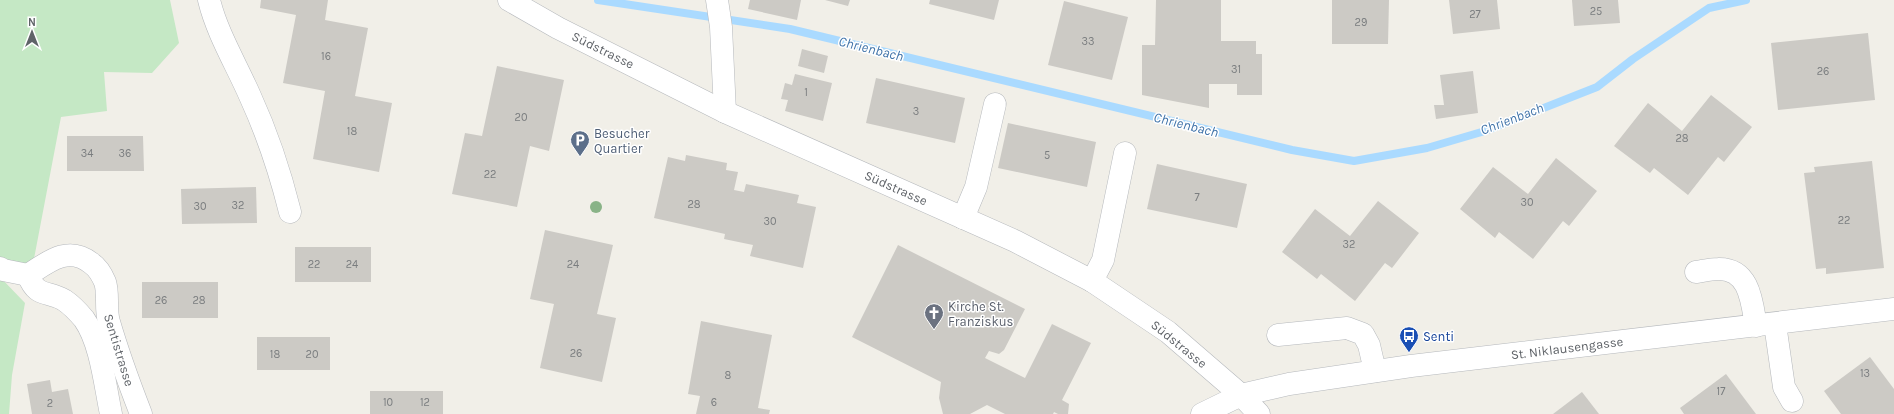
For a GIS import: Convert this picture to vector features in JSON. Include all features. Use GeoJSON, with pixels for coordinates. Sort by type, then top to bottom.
{"type":"FeatureCollection","features":[{"type":"Feature","properties":{"kind":"street"},"geometry":{"type":"LineString","coordinates":[[209,0],[213,15],[251,96],[276,161],[290,212]]}},
{"type":"Feature","properties":{"kind":"street","name":"Südstrasse"},"geometry":{"type":"LineString","coordinates":[[509,0],[558,28],[725,112],[1015,241],[1092,281],[1168,332],[1241,395],[1259,414]]}},
{"type":"Feature","properties":{"kind":"street"},"geometry":{"type":"LineString","coordinates":[[718,2],[721,27],[725,112]]}},
{"type":"Feature","properties":{"kind":"street"},"geometry":{"type":"LineString","coordinates":[[963,218],[976,188],[995,104]]}},
{"type":"Feature","properties":{"kind":"street"},"geometry":{"type":"LineString","coordinates":[[1092,281],[1103,260],[1125,153]]}},
{"type":"Feature","properties":{"kind":"street","name":"Sentistrasse"},"geometry":{"type":"LineString","coordinates":[[28,275],[50,261],[66,255],[82,256],[96,267],[105,283],[106,312],[119,359],[141,414]]}},
{"type":"Feature","properties":{"kind":"street"},"geometry":{"type":"LineString","coordinates":[[0,268],[3,270],[28,275],[32,286],[43,293],[64,300],[84,320],[94,341],[111,414]]}},
{"type":"Feature","properties":{"kind":"street"},"geometry":{"type":"LineString","coordinates":[[1696,272],[1719,268],[1734,273],[1746,283],[1751,297],[1765,325],[1784,387],[1792,400]]}},
{"type":"Feature","properties":{"kind":"street","name":"St. Niklausengasse"},"geometry":{"type":"LineString","coordinates":[[1202,414],[1241,395],[1288,384],[1375,371],[1894,309]]}},
{"type":"Feature","properties":{"kind":"street"},"geometry":{"type":"LineString","coordinates":[[1278,334],[1347,328],[1363,334],[1370,345],[1375,371]]}},
{"type":"Feature","properties":{"kind":"green space"},"geometry":{"type":"Polygon","coordinates":[[[0,0],[170,0],[179,43],[152,73],[104,72],[107,111],[61,117],[33,264],[24,267],[0,257],[0,0]]]}},
{"type":"Feature","properties":{"kind":"green space"},"geometry":{"type":"Polygon","coordinates":[[[0,277],[25,303],[12,375],[9,414],[0,414],[0,277]]]}},
{"type":"Feature","properties":{"kind":"building"},"geometry":{"type":"Polygon","coordinates":[[[261,0],[328,0],[325,20],[368,28],[355,96],[392,103],[379,172],[313,159],[325,91],[283,83],[296,15],[260,8],[261,0]]]}},
{"type":"Feature","properties":{"kind":"building"},"geometry":{"type":"Polygon","coordinates":[[[750,0],[801,0],[797,20],[748,9],[750,0]]]}},
{"type":"Feature","properties":{"kind":"building"},"geometry":{"type":"Polygon","coordinates":[[[825,0],[850,0],[848,6],[825,0]]]}},
{"type":"Feature","properties":{"kind":"building"},"geometry":{"type":"Polygon","coordinates":[[[930,0],[999,0],[994,20],[929,4],[930,0]]]}},
{"type":"Feature","properties":{"kind":"building"},"geometry":{"type":"Polygon","coordinates":[[[1156,0],[1221,0],[1221,41],[1256,41],[1256,54],[1262,54],[1262,95],[1237,95],[1237,84],[1209,84],[1209,108],[1142,95],[1142,45],[1155,45],[1156,0]]]}},
{"type":"Feature","properties":{"kind":"building"},"geometry":{"type":"Polygon","coordinates":[[[1332,0],[1389,0],[1388,44],[1332,44],[1332,0]]]}},
{"type":"Feature","properties":{"kind":"building"},"geometry":{"type":"Polygon","coordinates":[[[1449,0],[1497,0],[1500,29],[1453,34],[1449,0]]]}},
{"type":"Feature","properties":{"kind":"building"},"geometry":{"type":"Polygon","coordinates":[[[1572,0],[1618,0],[1620,23],[1574,26],[1572,0]]]}},
{"type":"Feature","properties":{"kind":"building"},"geometry":{"type":"Polygon","coordinates":[[[1064,1],[1128,17],[1112,80],[1048,65],[1064,1]]]}},
{"type":"Feature","properties":{"kind":"building"},"geometry":{"type":"Polygon","coordinates":[[[1868,33],[1875,100],[1778,110],[1771,43],[1868,33]]]}},
{"type":"Feature","properties":{"kind":"building"},"geometry":{"type":"Polygon","coordinates":[[[802,49],[828,56],[824,73],[798,66],[802,49]]]}},
{"type":"Feature","properties":{"kind":"building"},"geometry":{"type":"Polygon","coordinates":[[[497,66],[564,80],[549,151],[530,146],[517,207],[452,194],[465,133],[482,136],[497,66]]]}},
{"type":"Feature","properties":{"kind":"building"},"geometry":{"type":"Polygon","coordinates":[[[1473,71],[1478,113],[1436,119],[1434,105],[1444,105],[1440,75],[1473,71]]]}},
{"type":"Feature","properties":{"kind":"building"},"geometry":{"type":"Polygon","coordinates":[[[795,74],[832,83],[823,121],[785,111],[788,100],[781,99],[785,83],[792,85],[795,74]]]}},
{"type":"Feature","properties":{"kind":"building"},"geometry":{"type":"Polygon","coordinates":[[[876,78],[965,98],[955,143],[866,123],[876,78]]]}},
{"type":"Feature","properties":{"kind":"building"},"geometry":{"type":"Polygon","coordinates":[[[1711,95],[1752,127],[1724,162],[1718,157],[1688,195],[1654,168],[1650,173],[1614,146],[1648,103],[1682,131],[1711,95]]]}},
{"type":"Feature","properties":{"kind":"building"},"geometry":{"type":"Polygon","coordinates":[[[1008,123],[1096,142],[1087,187],[998,168],[1008,123]]]}},
{"type":"Feature","properties":{"kind":"building"},"geometry":{"type":"Polygon","coordinates":[[[67,136],[143,136],[144,171],[67,171],[67,136]]]}},
{"type":"Feature","properties":{"kind":"building"},"geometry":{"type":"Polygon","coordinates":[[[686,155],[727,163],[726,170],[738,172],[734,190],[744,192],[746,184],[799,195],[797,203],[816,207],[803,268],[750,256],[753,245],[724,239],[725,234],[654,218],[668,157],[685,161],[686,155]]]}},
{"type":"Feature","properties":{"kind":"building"},"geometry":{"type":"Polygon","coordinates":[[[1556,158],[1597,191],[1569,226],[1563,221],[1533,259],[1499,232],[1495,238],[1460,209],[1493,167],[1528,194],[1556,158]]]}},
{"type":"Feature","properties":{"kind":"building"},"geometry":{"type":"Polygon","coordinates":[[[1872,161],[1884,268],[1826,274],[1826,268],[1816,269],[1804,173],[1815,172],[1814,167],[1872,161]]]}},
{"type":"Feature","properties":{"kind":"building"},"geometry":{"type":"Polygon","coordinates":[[[1157,164],[1247,184],[1237,228],[1147,209],[1157,164]]]}},
{"type":"Feature","properties":{"kind":"building"},"geometry":{"type":"Polygon","coordinates":[[[256,187],[257,223],[182,224],[181,189],[256,187]]]}},
{"type":"Feature","properties":{"kind":"building"},"geometry":{"type":"Polygon","coordinates":[[[1378,201],[1419,233],[1392,268],[1385,263],[1355,301],[1321,274],[1317,279],[1282,252],[1315,209],[1350,236],[1378,201]]]}},
{"type":"Feature","properties":{"kind":"building"},"geometry":{"type":"Polygon","coordinates":[[[545,230],[613,245],[597,314],[616,318],[602,382],[540,368],[554,304],[530,299],[545,230]]]}},
{"type":"Feature","properties":{"kind":"building","name":"Kirche St. Franziskus"},"geometry":{"type":"Polygon","coordinates":[[[898,245],[1025,309],[1004,350],[999,354],[989,351],[985,358],[1025,378],[1052,324],[1091,343],[1062,400],[1069,404],[1068,414],[1058,414],[1054,412],[1053,414],[1005,414],[987,405],[970,414],[943,414],[939,398],[941,382],[852,337],[898,245]]]}},
{"type":"Feature","properties":{"kind":"building"},"geometry":{"type":"Polygon","coordinates":[[[295,247],[371,247],[371,282],[295,282],[295,247]]]}},
{"type":"Feature","properties":{"kind":"building"},"geometry":{"type":"Polygon","coordinates":[[[142,282],[218,282],[218,318],[142,318],[142,282]]]}},
{"type":"Feature","properties":{"kind":"building"},"geometry":{"type":"Polygon","coordinates":[[[701,321],[772,335],[758,408],[770,410],[769,414],[696,414],[700,396],[688,394],[701,321]]]}},
{"type":"Feature","properties":{"kind":"building"},"geometry":{"type":"Polygon","coordinates":[[[257,337],[330,337],[330,370],[257,370],[257,337]]]}},
{"type":"Feature","properties":{"kind":"building"},"geometry":{"type":"Polygon","coordinates":[[[1870,357],[1894,389],[1894,414],[1841,414],[1824,391],[1870,357]]]}},
{"type":"Feature","properties":{"kind":"building"},"geometry":{"type":"Polygon","coordinates":[[[1726,374],[1756,414],[1684,414],[1680,408],[1726,374]]]}},
{"type":"Feature","properties":{"kind":"building"},"geometry":{"type":"Polygon","coordinates":[[[50,380],[52,392],[68,389],[73,414],[32,414],[27,384],[50,380]]]}},
{"type":"Feature","properties":{"kind":"building"},"geometry":{"type":"Polygon","coordinates":[[[370,391],[443,391],[443,414],[370,414],[370,391]]]}},
{"type":"Feature","properties":{"kind":"building"},"geometry":{"type":"Polygon","coordinates":[[[1582,392],[1599,414],[1553,414],[1582,392]]]}},
{"type":"Feature","properties":{"kind":"waterway","name":"Chrienbach"},"geometry":{"type":"LineString","coordinates":[[598,0],[790,29],[1292,150],[1354,161],[1427,148],[1485,131],[1597,87],[1633,59],[1709,8],[1746,0]]}},
{"type":"Feature","properties":{"kind":"place","name":"Besucher Quartier"},"geometry":{"type":"Point","coordinates":[580,157]}},
{"type":"Feature","properties":{"kind":"place","name":"Kirche St. Franziskus"},"geometry":{"type":"Point","coordinates":[934,330]}},
{"type":"Feature","properties":{"kind":"place","name":"Senti"},"geometry":{"type":"Point","coordinates":[1409,353]}}]}
